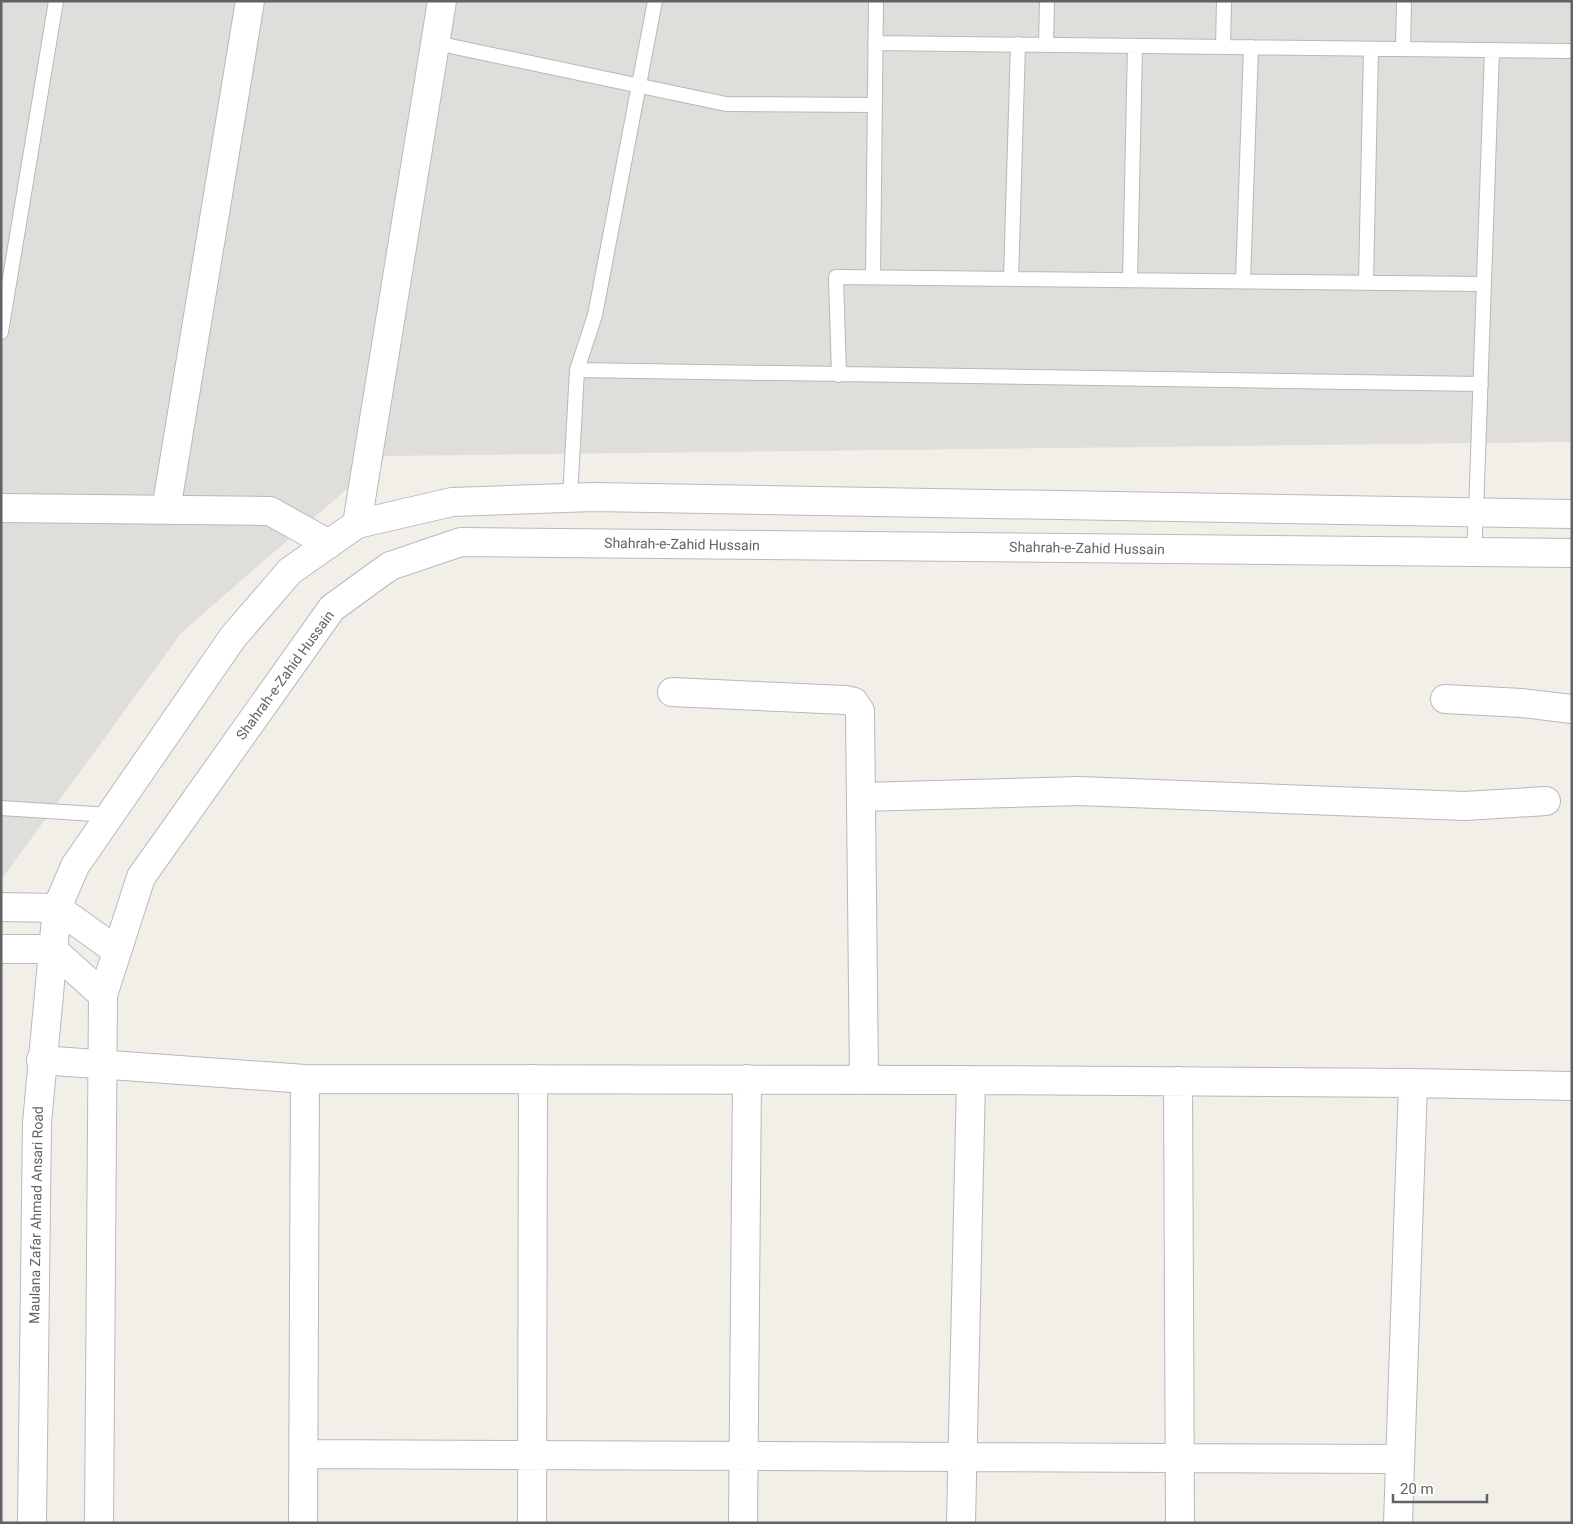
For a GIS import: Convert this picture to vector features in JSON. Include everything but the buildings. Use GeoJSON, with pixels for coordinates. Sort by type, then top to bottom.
{"type":"FeatureCollection","features":[{"type":"Feature","properties":{"kind":"street"},"geometry":{"type":"LineString","coordinates":[[166,510],[250,1]]}},
{"type":"Feature","properties":{"kind":"street"},"geometry":{"type":"LineString","coordinates":[[357,524],[442,1]]}},
{"type":"Feature","properties":{"kind":"street"},"geometry":{"type":"LineString","coordinates":[[57,908],[75,866],[233,638],[290,571],[357,524],[452,502],[603,497],[1572,514]]}},
{"type":"Feature","properties":{"kind":"street"},"geometry":{"type":"LineString","coordinates":[[1,508],[270,511],[329,544]]}},
{"type":"Feature","properties":{"kind":"street","name":"Shahrah-e-Zahid Hussain"},"geometry":{"type":"LineString","coordinates":[[101,1063],[103,995],[141,877],[332,608],[390,566],[461,542],[1572,553]]}},
{"type":"Feature","properties":{"kind":"street"},"geometry":{"type":"LineString","coordinates":[[672,692],[845,700],[854,702],[860,711],[864,1080]]}},
{"type":"Feature","properties":{"kind":"street"},"geometry":{"type":"LineString","coordinates":[[1445,699],[1522,703],[1572,709]]}},
{"type":"Feature","properties":{"kind":"street"},"geometry":{"type":"LineString","coordinates":[[861,797],[1079,791],[1465,806],[1546,802]]}},
{"type":"Feature","properties":{"kind":"street"},"geometry":{"type":"LineString","coordinates":[[1,907],[57,908],[117,951]]}},
{"type":"Feature","properties":{"kind":"street","name":"Maulana Zafar Ahmad Ansari Road"},"geometry":{"type":"LineString","coordinates":[[32,1523],[36,1123],[57,908]]}},
{"type":"Feature","properties":{"kind":"street"},"geometry":{"type":"LineString","coordinates":[[1,949],[52,949],[103,995]]}},
{"type":"Feature","properties":{"kind":"street"},"geometry":{"type":"LineString","coordinates":[[41,1060],[305,1078],[1178,1081],[1572,1086]]}},
{"type":"Feature","properties":{"kind":"street"},"geometry":{"type":"LineString","coordinates":[[99,1523],[101,1063]]}},
{"type":"Feature","properties":{"kind":"street"},"geometry":{"type":"LineString","coordinates":[[303,1523],[305,1078]]}},
{"type":"Feature","properties":{"kind":"street"},"geometry":{"type":"LineString","coordinates":[[532,1523],[533,1079]]}},
{"type":"Feature","properties":{"kind":"street"},"geometry":{"type":"LineString","coordinates":[[743,1523],[747,1079]]}},
{"type":"Feature","properties":{"kind":"street"},"geometry":{"type":"LineString","coordinates":[[961,1523],[971,1080]]}},
{"type":"Feature","properties":{"kind":"street"},"geometry":{"type":"LineString","coordinates":[[1178,1081],[1180,1523]]}},
{"type":"Feature","properties":{"kind":"street"},"geometry":{"type":"LineString","coordinates":[[1398,1523],[1413,1083]]}},
{"type":"Feature","properties":{"kind":"street"},"geometry":{"type":"LineString","coordinates":[[304,1454],[1400,1459]]}},
{"type":"Feature","properties":{"kind":"lane"},"geometry":{"type":"LineString","coordinates":[[1,332],[56,1]]}},
{"type":"Feature","properties":{"kind":"lane"},"geometry":{"type":"LineString","coordinates":[[570,498],[577,370],[595,315],[655,1]]}},
{"type":"Feature","properties":{"kind":"lane"},"geometry":{"type":"LineString","coordinates":[[873,277],[876,1]]}},
{"type":"Feature","properties":{"kind":"lane"},"geometry":{"type":"LineString","coordinates":[[1046,45],[1047,1]]}},
{"type":"Feature","properties":{"kind":"lane"},"geometry":{"type":"LineString","coordinates":[[1223,47],[1224,1]]}},
{"type":"Feature","properties":{"kind":"lane"},"geometry":{"type":"LineString","coordinates":[[1403,49],[1404,1]]}},
{"type":"Feature","properties":{"kind":"lane"},"geometry":{"type":"LineString","coordinates":[[436,43],[726,104],[874,105]]}},
{"type":"Feature","properties":{"kind":"lane"},"geometry":{"type":"LineString","coordinates":[[875,43],[1572,51]]}},
{"type":"Feature","properties":{"kind":"lane"},"geometry":{"type":"LineString","coordinates":[[1011,279],[1018,44]]}},
{"type":"Feature","properties":{"kind":"lane"},"geometry":{"type":"LineString","coordinates":[[1130,280],[1135,46]]}},
{"type":"Feature","properties":{"kind":"lane"},"geometry":{"type":"LineString","coordinates":[[1243,281],[1251,47]]}},
{"type":"Feature","properties":{"kind":"lane"},"geometry":{"type":"LineString","coordinates":[[1366,282],[1371,49]]}},
{"type":"Feature","properties":{"kind":"lane"},"geometry":{"type":"LineString","coordinates":[[1474,552],[1492,50]]}},
{"type":"Feature","properties":{"kind":"lane"},"geometry":{"type":"LineString","coordinates":[[839,375],[836,277],[1484,284]]}},
{"type":"Feature","properties":{"kind":"lane"},"geometry":{"type":"LineString","coordinates":[[577,370],[1480,384]]}},
{"type":"Feature","properties":{"kind":"lane"},"geometry":{"type":"LineString","coordinates":[[1,808],[110,815]]}},
{"type":"Feature","properties":{"kind":"shaded area"},"geometry":{"type":"Polygon","coordinates":[[[1,1],[1572,1],[1572,442],[385,456],[182,632],[1,880],[1,1]]]}}]}
